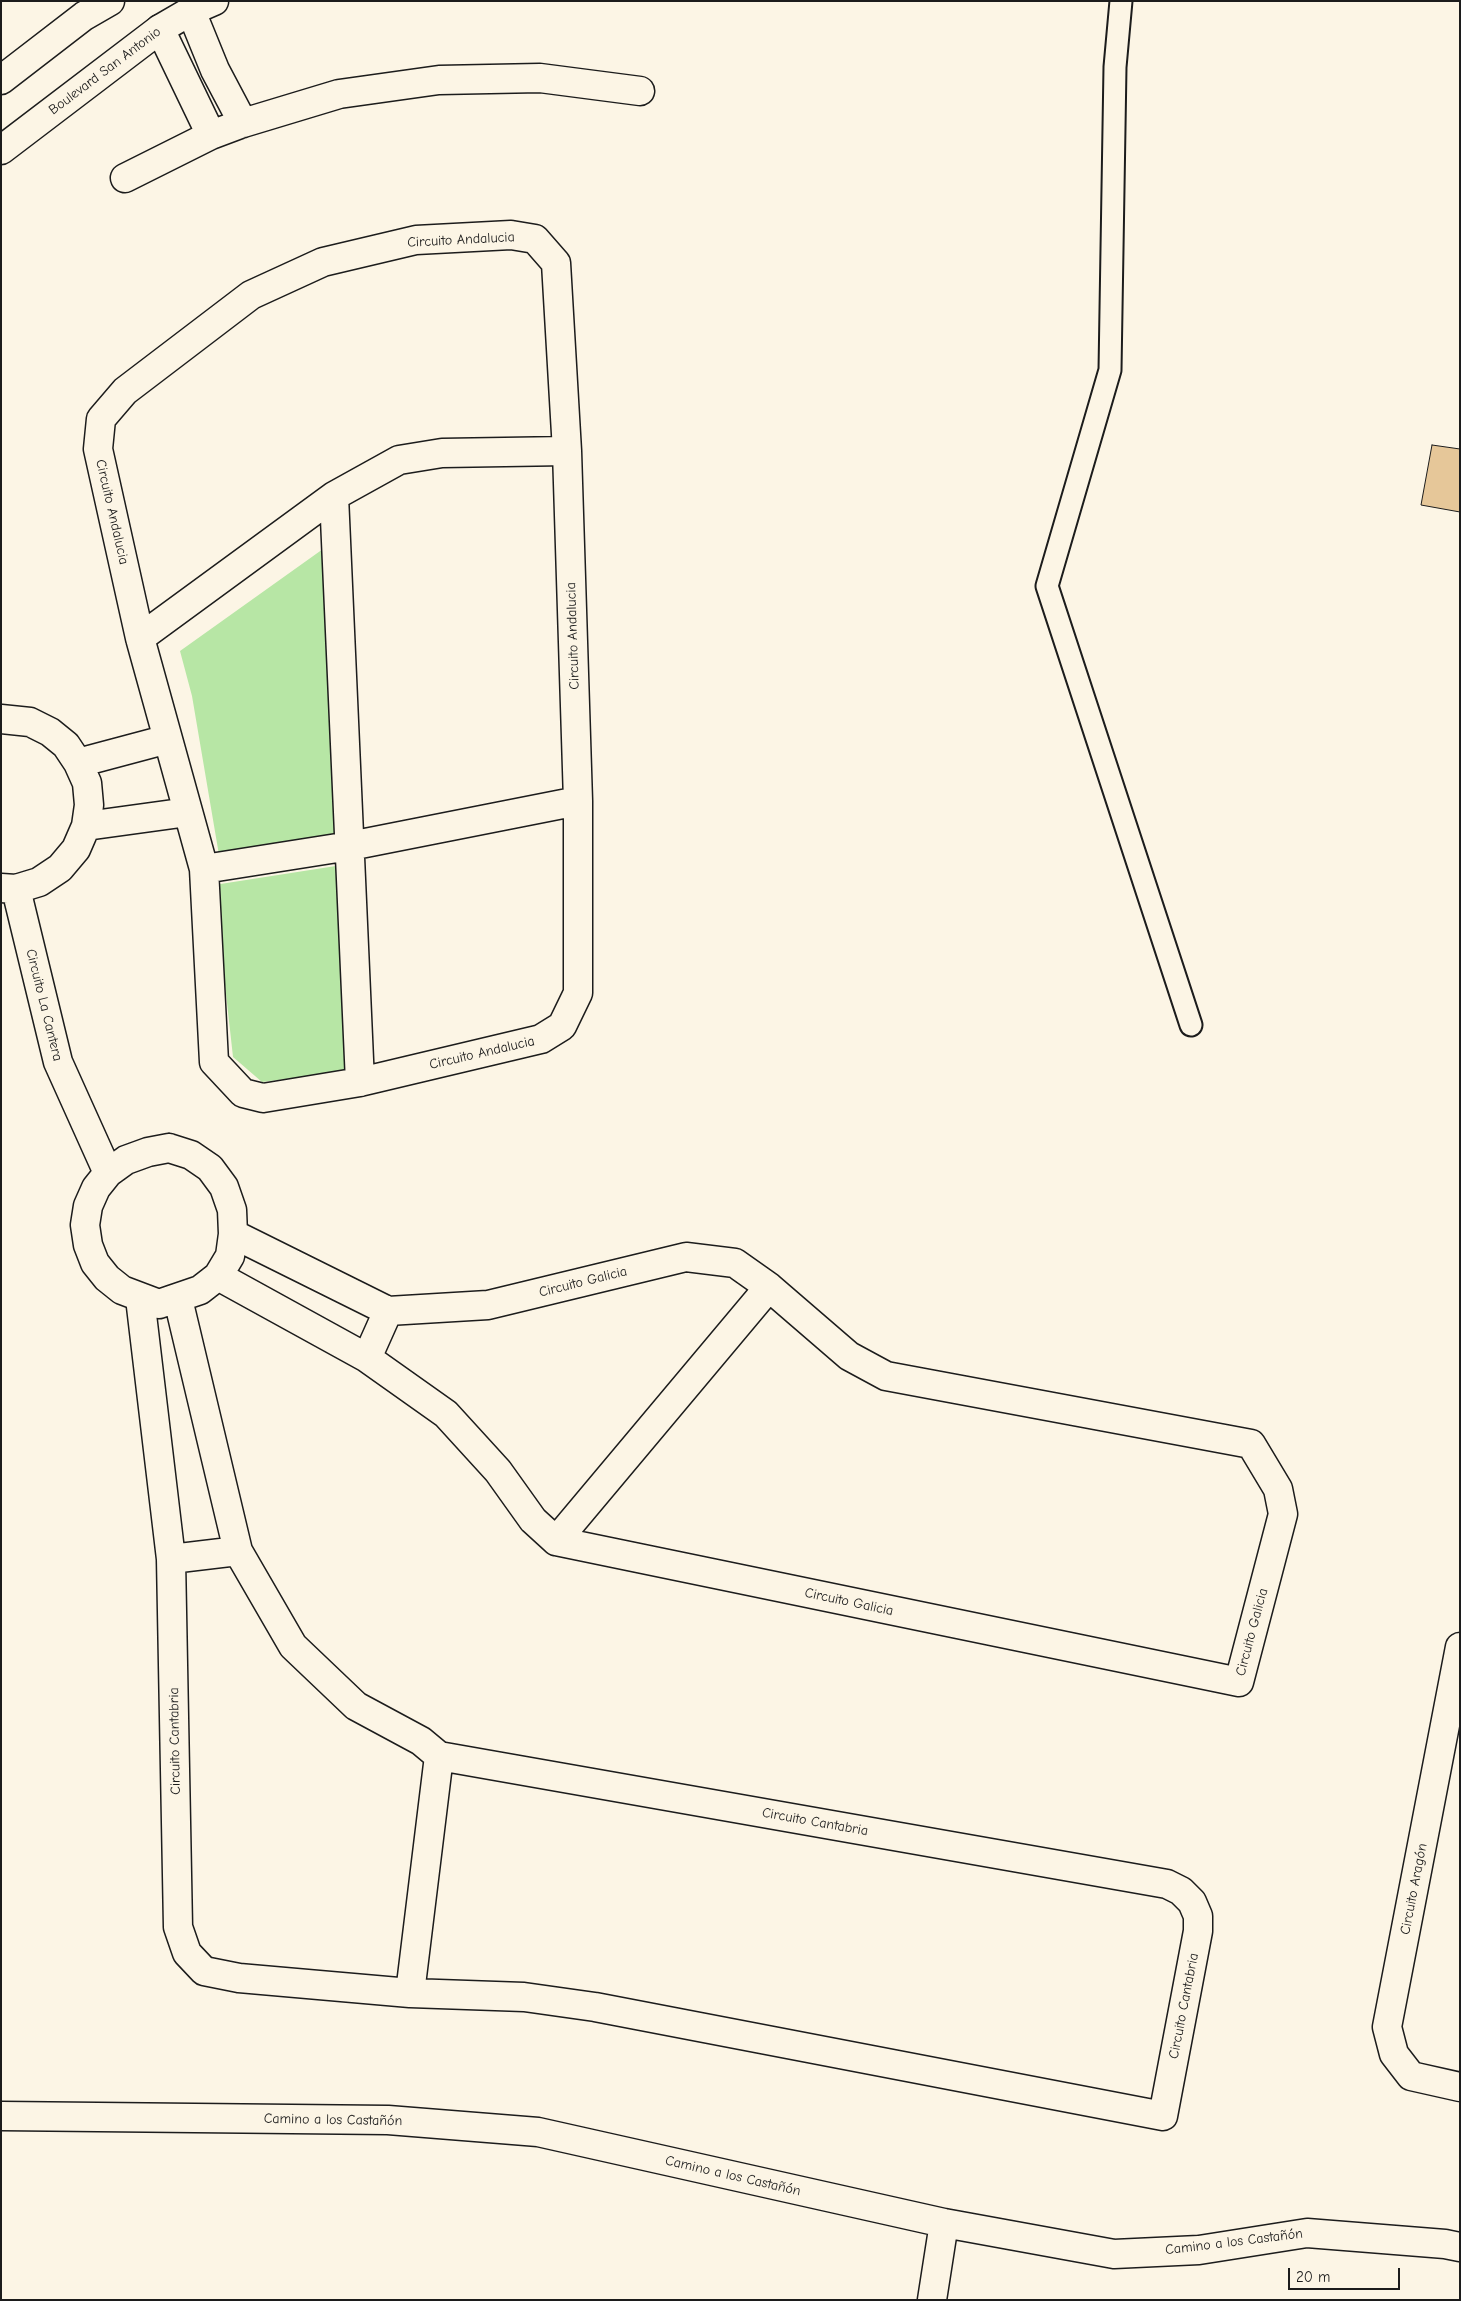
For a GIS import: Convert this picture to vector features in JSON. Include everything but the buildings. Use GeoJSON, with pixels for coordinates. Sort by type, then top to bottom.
{"type":"FeatureCollection","features":[{"type":"Feature","properties":{"kind":"street"},"geometry":{"type":"LineString","coordinates":[[1,80],[84,16],[110,1]]}},
{"type":"Feature","properties":{"kind":"street"},"geometry":{"type":"LineString","coordinates":[[202,6],[215,70],[243,123]]}},
{"type":"Feature","properties":{"kind":"street","name":"Boulevard San Antonio"},"geometry":{"type":"LineString","coordinates":[[1,150],[160,29],[202,6]]}},
{"type":"Feature","properties":{"kind":"street"},"geometry":{"type":"LineString","coordinates":[[160,29],[211,135]]}},
{"type":"Feature","properties":{"kind":"street"},"geometry":{"type":"LineString","coordinates":[[125,178],[211,135],[243,123],[339,94],[439,80],[540,78],[640,91]]}},
{"type":"Feature","properties":{"kind":"street","name":"Circuito Andalucia"},"geometry":{"type":"LineString","coordinates":[[511,234],[535,239],[556,263],[567,451],[578,801],[578,993],[562,1026],[541,1039],[360,1082],[263,1098],[243,1093],[214,1062],[204,869],[140,638],[98,449],[101,419],[125,391],[251,295],[324,262],[416,240],[511,234]]}},
{"type":"Feature","properties":{"kind":"street"},"geometry":{"type":"LineString","coordinates":[[140,638],[334,496],[399,460],[442,453],[567,451]]}},
{"type":"Feature","properties":{"kind":"street"},"geometry":{"type":"LineString","coordinates":[[334,496],[360,1082]]}},
{"type":"Feature","properties":{"kind":"street","name":"Circuito La Cantera"},"geometry":{"type":"LineString","coordinates":[[1,719],[30,722],[50,732],[66,745],[78,763],[87,783],[89,805],[86,826],[76,849],[60,868],[39,882],[8,888],[58,1062],[108,1173]]}},
{"type":"Feature","properties":{"kind":"street"},"geometry":{"type":"LineString","coordinates":[[78,763],[168,739]]}},
{"type":"Feature","properties":{"kind":"street"},"geometry":{"type":"LineString","coordinates":[[204,869],[350,846],[578,801]]}},
{"type":"Feature","properties":{"kind":"street"},"geometry":{"type":"LineString","coordinates":[[86,826],[188,812]]}},
{"type":"Feature","properties":{"kind":"street"},"geometry":{"type":"LineString","coordinates":[[169,1148],[191,1155],[210,1168],[224,1188],[232,1210],[233,1234],[230,1256],[218,1276],[200,1290],[159,1304],[122,1290],[107,1278],[95,1262],[88,1244],[85,1225],[88,1206],[96,1188],[108,1173],[126,1160],[148,1152],[169,1148]]}},
{"type":"Feature","properties":{"kind":"street","name":"Circuito Galicia"},"geometry":{"type":"LineString","coordinates":[[233,1234],[388,1311],[488,1305],[686,1257],[735,1263],[769,1287],[849,1356],[886,1376],[1251,1444],[1278,1489],[1283,1514],[1239,1682],[556,1541]]}},
{"type":"Feature","properties":{"kind":"street"},"geometry":{"type":"LineString","coordinates":[[218,1276],[367,1358],[446,1414],[498,1471],[533,1520],[556,1541],[769,1287]]}},
{"type":"Feature","properties":{"kind":"street","name":"Circuito Cantabria"},"geometry":{"type":"LineString","coordinates":[[140,1298],[171,1559],[178,1927],[187,1952],[204,1971],[238,1978],[410,1994],[524,1997],[595,2007],[1163,2116],[1198,1931],[1198,1916],[1192,1902],[1182,1890],[1167,1884],[439,1756]]}},
{"type":"Feature","properties":{"kind":"street"},"geometry":{"type":"LineString","coordinates":[[178,1299],[238,1551],[293,1646],[356,1706],[421,1740],[439,1756],[410,1994]]}},
{"type":"Feature","properties":{"kind":"street"},"geometry":{"type":"LineString","coordinates":[[367,1358],[388,1311]]}},
{"type":"Feature","properties":{"kind":"street"},"geometry":{"type":"LineString","coordinates":[[171,1559],[238,1551]]}},
{"type":"Feature","properties":{"kind":"street","name":"Circuito Aragón"},"geometry":{"type":"LineString","coordinates":[[1460,1647],[1387,2027],[1394,2054],[1411,2076],[1460,2087]]}},
{"type":"Feature","properties":{"kind":"street","name":"Camino a los Castañón"},"geometry":{"type":"LineString","coordinates":[[1,2116],[388,2120],[538,2132],[944,2223],[1114,2254],[1199,2250],[1307,2233],[1445,2244],[1460,2247]]}},
{"type":"Feature","properties":{"kind":"street"},"geometry":{"type":"LineString","coordinates":[[932,2300],[944,2223]]}},
{"type":"Feature","properties":{"kind":"lane"},"geometry":{"type":"LineString","coordinates":[[1121,1],[1115,67],[1110,370],[1047,586],[1191,1025]]}},
{"type":"Feature","properties":{"kind":"green space"},"geometry":{"type":"Polygon","coordinates":[[[323,549],[347,831],[219,855],[192,696],[180,651],[323,549]]]}},
{"type":"Feature","properties":{"kind":"green space"},"geometry":{"type":"Polygon","coordinates":[[[355,863],[349,1071],[262,1082],[233,1057],[214,885],[355,863]]]}}]}
